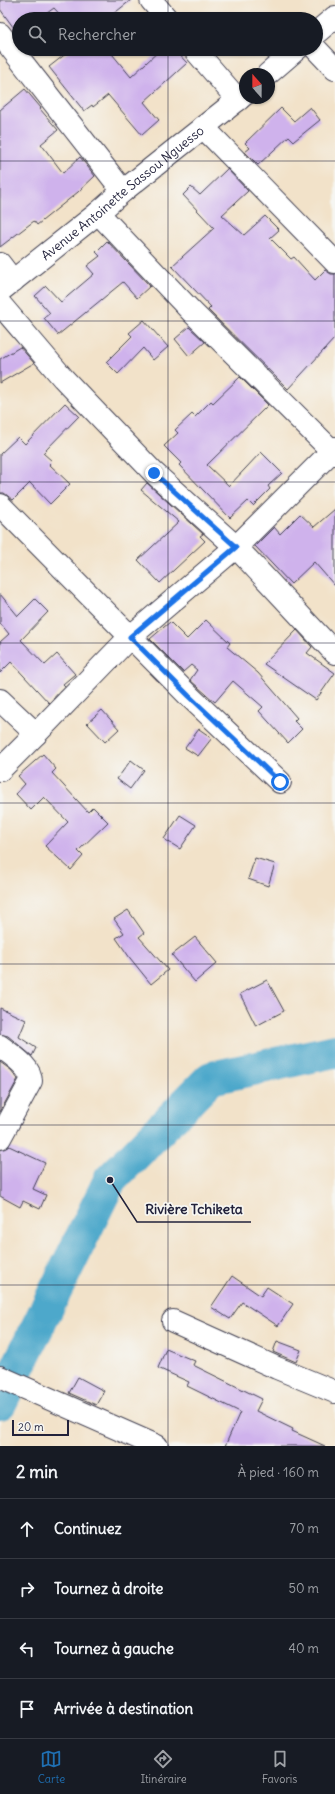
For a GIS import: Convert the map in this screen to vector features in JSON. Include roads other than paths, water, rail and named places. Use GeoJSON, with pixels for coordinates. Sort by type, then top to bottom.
{"type":"FeatureCollection","features":[{"type":"Feature","properties":{"kind":"street"},"geometry":{"type":"LineString","coordinates":[[150,0],[161,12]]}},
{"type":"Feature","properties":{"kind":"street"},"geometry":{"type":"LineString","coordinates":[[323,27],[335,17]]}},
{"type":"Feature","properties":{"kind":"street"},"geometry":{"type":"LineString","coordinates":[[0,34],[12,49]]}},
{"type":"Feature","properties":{"kind":"street"},"geometry":{"type":"LineString","coordinates":[[17,56],[123,191]]}},
{"type":"Feature","properties":{"kind":"street"},"geometry":{"type":"LineString","coordinates":[[201,56],[239,94]]}},
{"type":"Feature","properties":{"kind":"street"},"geometry":{"type":"LineString","coordinates":[[275,68],[289,56]]}},
{"type":"Feature","properties":{"kind":"street"},"geometry":{"type":"LineString","coordinates":[[323,56],[335,69]]}},
{"type":"Feature","properties":{"kind":"street","name":"Avenue Antoinette Sassou Nguesso"},"geometry":{"type":"LineString","coordinates":[[7,286],[123,191],[239,99]]}},
{"type":"Feature","properties":{"kind":"street"},"geometry":{"type":"LineString","coordinates":[[203,127],[335,262]]}},
{"type":"Feature","properties":{"kind":"street"},"geometry":{"type":"LineString","coordinates":[[0,770],[130,637],[236,547],[334,451],[192,312],[98,213]]}},
{"type":"Feature","properties":{"kind":"street"},"geometry":{"type":"LineString","coordinates":[[0,264],[7,286]]}},
{"type":"Feature","properties":{"kind":"street"},"geometry":{"type":"LineString","coordinates":[[0,304],[63,378],[154,473],[236,547],[335,653]]}},
{"type":"Feature","properties":{"kind":"street"},"geometry":{"type":"LineString","coordinates":[[0,505],[189,696],[280,782]]}},
{"type":"Feature","properties":{"kind":"street"},"geometry":{"type":"LineString","coordinates":[[0,700],[36,734]]}},
{"type":"Feature","properties":{"kind":"street"},"geometry":{"type":"LineString","coordinates":[[0,1046],[26,1068],[31,1077],[31,1081],[0,1138]]}},
{"type":"Feature","properties":{"kind":"street"},"geometry":{"type":"LineString","coordinates":[[173,1321],[277,1368],[335,1392]]}},
{"type":"Feature","properties":{"kind":"street"},"geometry":{"type":"LineString","coordinates":[[0,1377],[157,1446]]}},
{"type":"Feature","properties":{"kind":"waterway"},"geometry":{"type":"LineString","coordinates":[[0,1403],[110,1180],[211,1078],[335,1051]]}},
{"type":"Feature","properties":{"kind":"place","name":"Rivière Tchiketa"},"geometry":{"type":"Point","coordinates":[110,1180]}}]}
